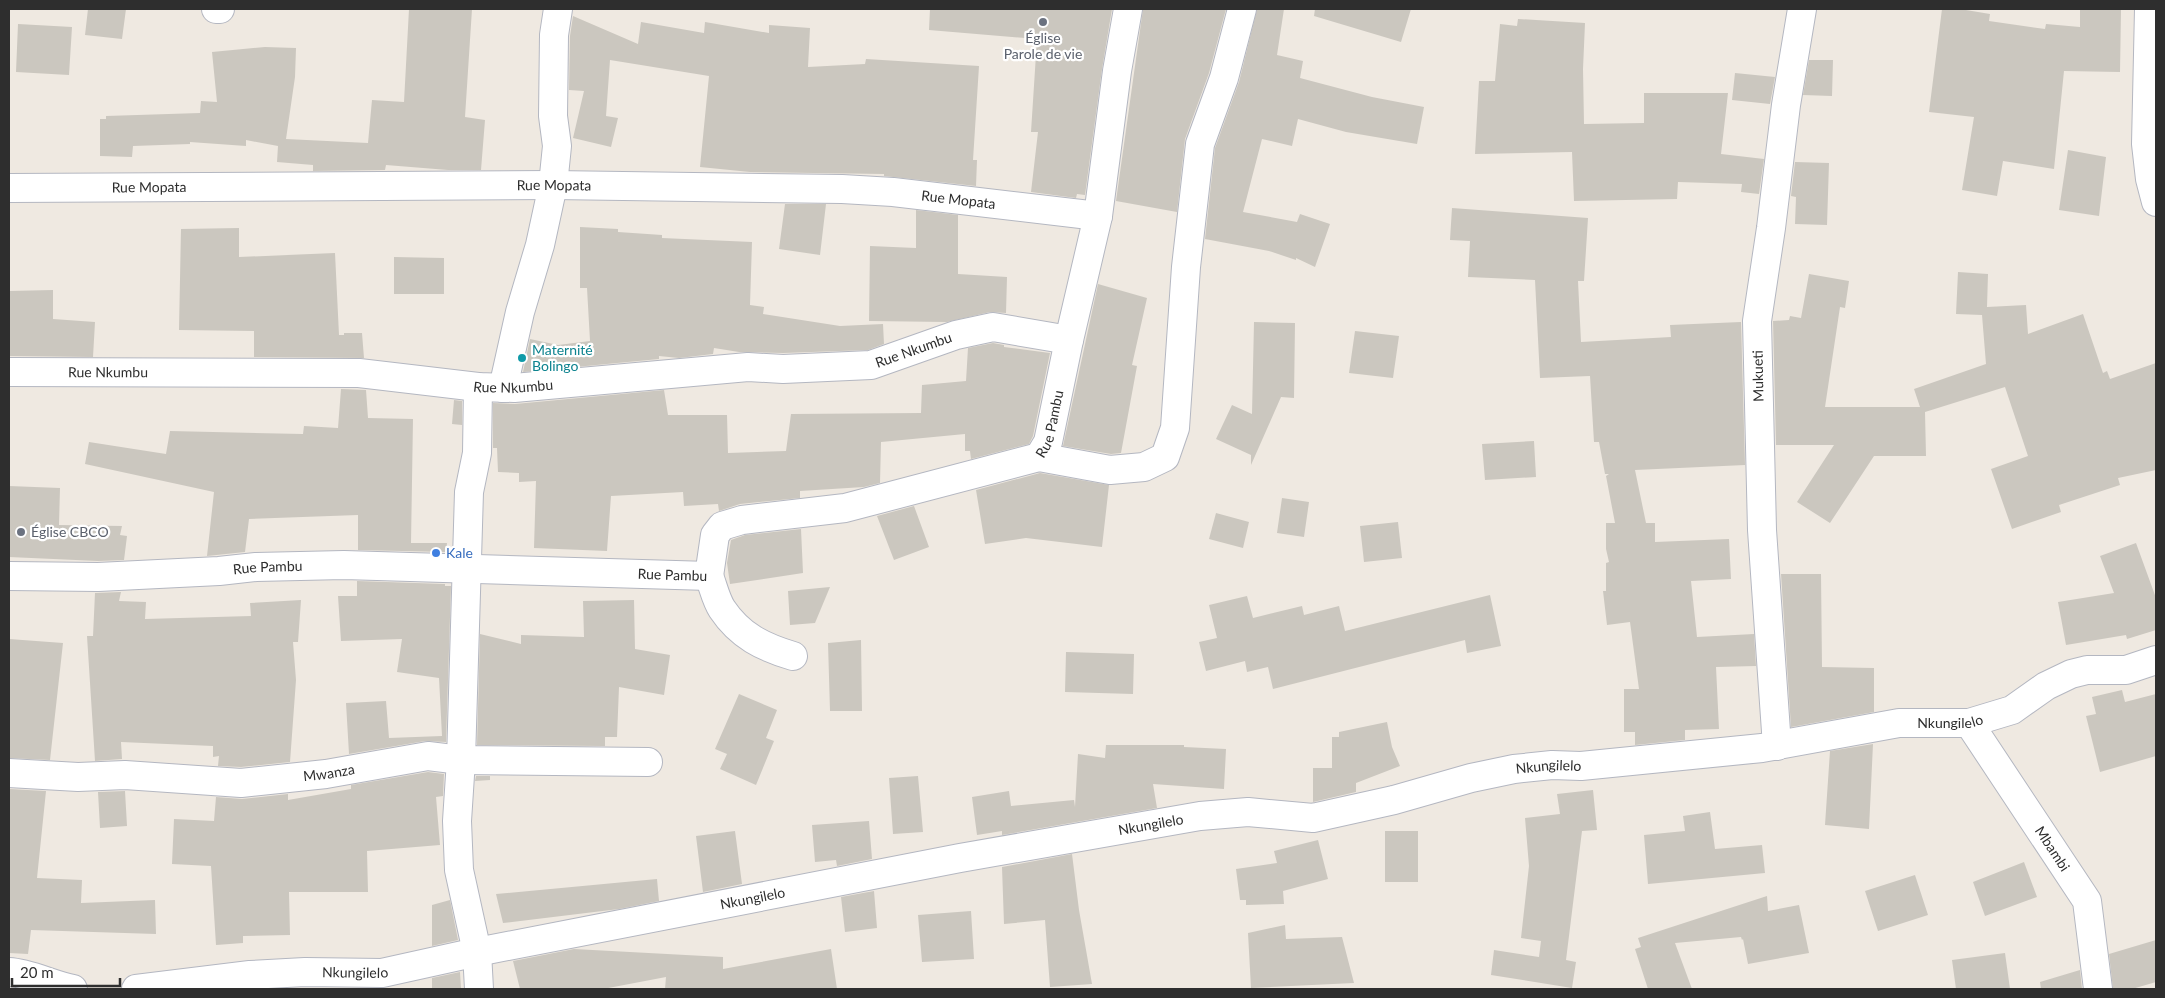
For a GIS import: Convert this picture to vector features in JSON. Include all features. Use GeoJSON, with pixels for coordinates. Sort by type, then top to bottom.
{"type":"FeatureCollection","features":[{"type":"Feature","properties":{"kind":"street"},"geometry":{"type":"LineString","coordinates":[[479,989],[477,952],[459,870],[457,821],[461,760],[465,570],[469,492],[490,387],[520,312],[540,245],[553,186],[557,146],[553,116],[554,35],[558,9]]}},
{"type":"Feature","properties":{"kind":"street","name":"Rue Pambu"},"geometry":{"type":"LineString","coordinates":[[9,576],[98,577],[219,571],[256,567],[344,565],[709,576],[715,535],[722,526],[742,520],[845,508],[1039,456],[1048,442],[1069,340],[1098,216],[1117,71],[1128,9]]}},
{"type":"Feature","properties":{"kind":"street"},"geometry":{"type":"LineString","coordinates":[[1039,456],[1110,470],[1144,466],[1165,457],[1176,428],[1186,267],[1200,144],[1224,78],[1242,9]]}},
{"type":"Feature","properties":{"kind":"street","name":"Mukueti"},"geometry":{"type":"LineString","coordinates":[[1777,746],[1762,530],[1757,321],[1771,228],[1786,104],[1802,9]]}},
{"type":"Feature","properties":{"kind":"street"},"geometry":{"type":"LineString","coordinates":[[2149,9],[2146,144],[2150,179],[2156,202]]}},
{"type":"Feature","properties":{"kind":"street","name":"Rue Mopata"},"geometry":{"type":"LineString","coordinates":[[9,188],[553,186],[893,192],[1098,216]]}},
{"type":"Feature","properties":{"kind":"street","name":"Rue Nkumbu"},"geometry":{"type":"LineString","coordinates":[[9,372],[359,374],[490,387],[748,367],[782,369],[871,365],[956,334],[993,327],[1069,340]]}},
{"type":"Feature","properties":{"kind":"street"},"geometry":{"type":"LineString","coordinates":[[709,576],[722,608],[744,634],[767,648],[793,656]]}},
{"type":"Feature","properties":{"kind":"street","name":"Nkungilelo"},"geometry":{"type":"LineString","coordinates":[[136,989],[250,974],[305,972],[382,973],[477,952],[960,858],[1200,816],[1248,812],[1313,818],[1394,800],[1471,778],[1514,769],[1552,765],[1581,766],[1777,746],[1899,723],[1969,723],[2012,710],[2046,686],[2071,674],[2088,670],[2126,670],[2156,660]]}},
{"type":"Feature","properties":{"kind":"street","name":"Mbambi"},"geometry":{"type":"LineString","coordinates":[[1969,723],[2086,902],[2098,989]]}},
{"type":"Feature","properties":{"kind":"street","name":"Mwanza"},"geometry":{"type":"LineString","coordinates":[[9,774],[78,777],[125,775],[240,783],[326,774],[428,756],[461,760],[648,762]]}},
{"type":"Feature","properties":{"kind":"street"},"geometry":{"type":"LineString","coordinates":[[9,972],[19,972],[56,986],[73,989]]}},
{"type":"Feature","properties":{"kind":"building"},"geometry":{"type":"Polygon","coordinates":[[[88,9],[126,9],[122,39],[85,35],[88,9]]]}},
{"type":"Feature","properties":{"kind":"building"},"geometry":{"type":"Polygon","coordinates":[[[409,9],[472,9],[465,117],[485,120],[481,170],[448,170],[386,165],[385,170],[313,171],[313,165],[277,162],[278,146],[246,140],[246,146],[190,142],[190,144],[133,146],[132,157],[100,156],[100,119],[106,119],[106,116],[200,113],[201,101],[217,102],[212,52],[265,47],[296,48],[295,77],[286,139],[368,143],[372,100],[404,102],[409,9]]]}},
{"type":"Feature","properties":{"kind":"building"},"geometry":{"type":"Polygon","coordinates":[[[930,9],[1112,9],[1085,195],[1077,194],[1076,198],[1031,192],[1038,132],[1031,132],[1037,39],[929,30],[930,9]]]}},
{"type":"Feature","properties":{"kind":"building"},"geometry":{"type":"Polygon","coordinates":[[[1143,9],[1226,9],[1209,73],[1185,139],[1177,212],[1116,201],[1143,9]]]}},
{"type":"Feature","properties":{"kind":"building"},"geometry":{"type":"Polygon","coordinates":[[[1257,9],[1284,9],[1277,55],[1303,61],[1300,78],[1372,97],[1424,107],[1417,144],[1346,132],[1298,119],[1292,146],[1262,139],[1243,212],[1297,222],[1300,214],[1330,224],[1315,267],[1296,258],[1296,260],[1269,251],[1205,239],[1215,148],[1239,82],[1257,9]]]}},
{"type":"Feature","properties":{"kind":"building"},"geometry":{"type":"Polygon","coordinates":[[[1315,9],[1411,9],[1401,42],[1314,16],[1315,9]]]}},
{"type":"Feature","properties":{"kind":"building"},"geometry":{"type":"Polygon","coordinates":[[[1942,9],[1960,9],[1990,14],[1989,21],[2045,29],[2046,24],[2080,27],[2080,9],[2121,9],[2120,72],[2064,71],[2054,169],[2003,161],[1997,196],[1962,190],[1974,117],[1929,112],[1942,9]]]}},
{"type":"Feature","properties":{"kind":"building"},"geometry":{"type":"Polygon","coordinates":[[[573,16],[638,44],[641,22],[704,33],[705,22],[769,33],[769,25],[810,28],[808,67],[865,64],[866,59],[979,66],[973,160],[977,160],[976,186],[884,176],[884,174],[750,172],[700,167],[709,76],[610,60],[606,116],[618,118],[611,147],[573,138],[584,91],[569,90],[570,36],[573,16]]]}},
{"type":"Feature","properties":{"kind":"building"},"geometry":{"type":"Polygon","coordinates":[[[1518,19],[1585,23],[1583,69],[1584,124],[1644,123],[1644,93],[1728,93],[1721,154],[1764,159],[1759,194],[1741,192],[1742,184],[1678,182],[1677,199],[1574,201],[1572,152],[1475,154],[1479,81],[1495,81],[1500,24],[1517,26],[1518,19]]]}},
{"type":"Feature","properties":{"kind":"building"},"geometry":{"type":"Polygon","coordinates":[[[18,24],[72,27],[69,75],[16,72],[18,24]]]}},
{"type":"Feature","properties":{"kind":"building"},"geometry":{"type":"Polygon","coordinates":[[[1809,60],[1833,60],[1832,96],[1803,95],[1809,60]]]}},
{"type":"Feature","properties":{"kind":"building"},"geometry":{"type":"Polygon","coordinates":[[[1735,73],[1775,77],[1770,104],[1732,100],[1735,73]]]}},
{"type":"Feature","properties":{"kind":"building"},"geometry":{"type":"Polygon","coordinates":[[[2068,150],[2106,157],[2099,216],[2059,210],[2068,150]]]}},
{"type":"Feature","properties":{"kind":"building"},"geometry":{"type":"Polygon","coordinates":[[[1795,162],[1829,163],[1827,225],[1795,224],[1796,197],[1791,196],[1795,162]]]}},
{"type":"Feature","properties":{"kind":"building"},"geometry":{"type":"Polygon","coordinates":[[[785,204],[826,204],[820,255],[779,249],[785,204]]]}},
{"type":"Feature","properties":{"kind":"building"},"geometry":{"type":"Polygon","coordinates":[[[1452,208],[1588,218],[1584,281],[1578,281],[1581,342],[1671,337],[1670,325],[1741,322],[1745,465],[1635,470],[1646,523],[1655,523],[1655,542],[1729,539],[1731,579],[1691,581],[1697,637],[1754,634],[1756,666],[1716,667],[1719,729],[1685,730],[1685,740],[1635,745],[1635,732],[1624,732],[1624,689],[1639,689],[1630,622],[1607,625],[1603,591],[1606,591],[1606,563],[1609,562],[1606,549],[1606,523],[1615,523],[1606,476],[1609,474],[1605,474],[1599,442],[1594,442],[1590,376],[1540,378],[1535,280],[1468,277],[1470,241],[1450,240],[1452,208]]]}},
{"type":"Feature","properties":{"kind":"building"},"geometry":{"type":"Polygon","coordinates":[[[916,210],[958,215],[958,274],[1007,277],[1006,313],[990,312],[947,322],[869,321],[870,246],[916,248],[916,210]]]}},
{"type":"Feature","properties":{"kind":"building"},"geometry":{"type":"Polygon","coordinates":[[[580,227],[618,229],[618,232],[662,235],[662,238],[752,242],[750,305],[764,307],[763,314],[840,326],[883,324],[884,344],[868,350],[783,353],[739,352],[714,348],[713,354],[679,358],[659,356],[659,359],[523,372],[530,339],[558,345],[590,341],[587,288],[580,288],[580,227]]]}},
{"type":"Feature","properties":{"kind":"building"},"geometry":{"type":"Polygon","coordinates":[[[239,228],[239,257],[335,253],[339,335],[344,335],[344,333],[362,333],[364,358],[254,357],[254,331],[179,330],[181,229],[239,228]]]}},
{"type":"Feature","properties":{"kind":"building"},"geometry":{"type":"Polygon","coordinates":[[[394,257],[444,258],[444,294],[394,294],[394,257]]]}},
{"type":"Feature","properties":{"kind":"building"},"geometry":{"type":"Polygon","coordinates":[[[1958,272],[1988,274],[1987,307],[2026,305],[2028,334],[2083,314],[2103,373],[2107,371],[2110,379],[2156,363],[2156,470],[2118,478],[2120,485],[2059,505],[2061,512],[2012,529],[1991,469],[2028,456],[2005,387],[1925,412],[1926,456],[1874,456],[1830,523],[1797,502],[1834,445],[1776,445],[1773,321],[1789,320],[1790,316],[1801,318],[1809,274],[1849,281],[1845,308],[1840,307],[1825,407],[1920,407],[1914,389],[1986,364],[1982,315],[1956,314],[1958,272]]]}},
{"type":"Feature","properties":{"kind":"building"},"geometry":{"type":"Polygon","coordinates":[[[1098,284],[1147,298],[1132,365],[1137,366],[1121,453],[1111,454],[1063,446],[1098,284]]]}},
{"type":"Feature","properties":{"kind":"building"},"geometry":{"type":"Polygon","coordinates":[[[53,290],[53,319],[95,322],[93,357],[9,356],[9,291],[53,290]]]}},
{"type":"Feature","properties":{"kind":"building"},"geometry":{"type":"Polygon","coordinates":[[[1254,322],[1295,323],[1294,398],[1281,397],[1251,465],[1251,455],[1216,439],[1232,405],[1252,414],[1254,322]]]}},
{"type":"Feature","properties":{"kind":"building"},"geometry":{"type":"Polygon","coordinates":[[[1355,331],[1399,336],[1393,378],[1349,373],[1355,331]]]}},
{"type":"Feature","properties":{"kind":"building"},"geometry":{"type":"Polygon","coordinates":[[[993,343],[1004,345],[1004,347],[1050,353],[1033,436],[1029,444],[971,459],[970,451],[965,451],[965,434],[881,442],[880,483],[864,487],[800,491],[800,498],[740,504],[719,511],[718,504],[684,506],[683,492],[611,496],[607,551],[534,548],[536,481],[519,482],[519,473],[498,472],[497,448],[493,448],[493,403],[515,404],[664,390],[668,415],[727,415],[728,453],[786,451],[791,414],[921,413],[922,385],[966,381],[968,348],[993,343]]]}},
{"type":"Feature","properties":{"kind":"building"},"geometry":{"type":"Polygon","coordinates":[[[341,389],[366,390],[368,418],[413,419],[411,543],[447,543],[446,552],[358,550],[358,515],[249,519],[245,552],[207,556],[214,492],[85,464],[89,442],[166,454],[170,431],[303,434],[304,426],[338,428],[341,389]]]}},
{"type":"Feature","properties":{"kind":"building"},"geometry":{"type":"Polygon","coordinates":[[[454,400],[462,401],[462,425],[452,424],[454,400]]]}},
{"type":"Feature","properties":{"kind":"building"},"geometry":{"type":"Polygon","coordinates":[[[1534,441],[1536,477],[1485,480],[1482,444],[1534,441]]]}},
{"type":"Feature","properties":{"kind":"building"},"geometry":{"type":"Polygon","coordinates":[[[1040,473],[1109,485],[1102,547],[1026,538],[985,544],[976,490],[1040,473]]]}},
{"type":"Feature","properties":{"kind":"building"},"geometry":{"type":"Polygon","coordinates":[[[9,486],[60,488],[59,525],[122,526],[120,535],[127,536],[124,560],[98,561],[9,557],[9,486]]]}},
{"type":"Feature","properties":{"kind":"building"},"geometry":{"type":"Polygon","coordinates":[[[1282,498],[1309,502],[1304,537],[1277,533],[1282,498]]]}},
{"type":"Feature","properties":{"kind":"building"},"geometry":{"type":"Polygon","coordinates":[[[914,506],[929,547],[894,560],[877,516],[914,506]]]}},
{"type":"Feature","properties":{"kind":"building"},"geometry":{"type":"Polygon","coordinates":[[[1216,513],[1249,522],[1243,548],[1209,539],[1216,513]]]}},
{"type":"Feature","properties":{"kind":"building"},"geometry":{"type":"Polygon","coordinates":[[[1398,522],[1402,558],[1364,562],[1360,526],[1398,522]]]}},
{"type":"Feature","properties":{"kind":"building"},"geometry":{"type":"Polygon","coordinates":[[[801,529],[803,573],[730,584],[727,563],[731,540],[745,535],[801,529]]]}},
{"type":"Feature","properties":{"kind":"building"},"geometry":{"type":"Polygon","coordinates":[[[2136,543],[2156,598],[2156,630],[2127,639],[2126,635],[2066,645],[2058,602],[2114,593],[2100,556],[2136,543]]]}},
{"type":"Feature","properties":{"kind":"building"},"geometry":{"type":"Polygon","coordinates":[[[1781,574],[1821,574],[1822,667],[1874,668],[1874,712],[1791,727],[1781,574]]]}},
{"type":"Feature","properties":{"kind":"building"},"geometry":{"type":"Polygon","coordinates":[[[357,581],[445,584],[445,586],[451,586],[446,742],[425,741],[349,754],[346,703],[386,701],[389,738],[442,736],[439,678],[397,672],[402,639],[341,641],[338,596],[357,596],[357,581]]]}},
{"type":"Feature","properties":{"kind":"building"},"geometry":{"type":"Polygon","coordinates":[[[830,587],[815,623],[790,625],[788,591],[830,587]]]}},
{"type":"Feature","properties":{"kind":"building"},"geometry":{"type":"Polygon","coordinates":[[[121,592],[119,601],[146,602],[145,619],[251,616],[250,603],[301,600],[298,642],[293,642],[296,680],[290,762],[241,767],[218,766],[219,756],[213,757],[213,746],[121,742],[122,759],[95,761],[87,636],[93,636],[95,593],[121,592]]]}},
{"type":"Feature","properties":{"kind":"building"},"geometry":{"type":"Polygon","coordinates":[[[1490,595],[1501,646],[1467,653],[1465,640],[1273,689],[1268,667],[1247,672],[1245,661],[1206,671],[1199,642],[1217,638],[1209,605],[1247,596],[1253,618],[1302,606],[1304,615],[1339,606],[1345,631],[1490,595]]]}},
{"type":"Feature","properties":{"kind":"building"},"geometry":{"type":"Polygon","coordinates":[[[634,600],[635,649],[670,655],[664,695],[619,687],[617,737],[605,737],[605,746],[477,745],[480,634],[521,644],[521,635],[584,637],[583,601],[634,600]]]}},
{"type":"Feature","properties":{"kind":"building"},"geometry":{"type":"Polygon","coordinates":[[[9,639],[63,643],[50,760],[9,758],[9,639]]]}},
{"type":"Feature","properties":{"kind":"building"},"geometry":{"type":"Polygon","coordinates":[[[861,640],[862,711],[830,711],[828,643],[861,640]]]}},
{"type":"Feature","properties":{"kind":"building"},"geometry":{"type":"Polygon","coordinates":[[[1066,652],[1134,654],[1133,694],[1065,692],[1066,652]]]}},
{"type":"Feature","properties":{"kind":"building"},"geometry":{"type":"Polygon","coordinates":[[[2122,690],[2125,702],[2156,694],[2156,756],[2100,772],[2086,716],[2096,714],[2092,697],[2122,690]]]}},
{"type":"Feature","properties":{"kind":"building"},"geometry":{"type":"Polygon","coordinates":[[[739,694],[777,710],[766,738],[774,741],[756,785],[720,769],[727,754],[715,749],[739,694]]]}},
{"type":"Feature","properties":{"kind":"building"},"geometry":{"type":"Polygon","coordinates":[[[1387,722],[1392,747],[1400,766],[1356,783],[1356,792],[1313,802],[1313,768],[1332,768],[1332,737],[1339,737],[1339,732],[1387,722]]]}},
{"type":"Feature","properties":{"kind":"building"},"geometry":{"type":"Polygon","coordinates":[[[1873,744],[1869,829],[1825,825],[1830,751],[1873,744]]]}},
{"type":"Feature","properties":{"kind":"building"},"geometry":{"type":"Polygon","coordinates":[[[1106,745],[1184,745],[1184,747],[1226,749],[1224,789],[1153,784],[1157,808],[1002,835],[1002,831],[977,835],[972,797],[1009,791],[1011,806],[1074,800],[1075,807],[1078,754],[1105,758],[1106,745]]]}},
{"type":"Feature","properties":{"kind":"building"},"geometry":{"type":"Polygon","coordinates":[[[428,772],[444,774],[443,796],[436,797],[440,845],[367,851],[368,892],[289,892],[290,935],[243,936],[243,943],[216,945],[211,866],[172,864],[174,819],[214,821],[216,797],[242,799],[288,794],[288,800],[351,789],[351,785],[428,772]]]}},
{"type":"Feature","properties":{"kind":"building"},"geometry":{"type":"Polygon","coordinates":[[[476,776],[490,776],[490,780],[475,781],[476,776]]]}},
{"type":"Feature","properties":{"kind":"building"},"geometry":{"type":"Polygon","coordinates":[[[918,776],[923,832],[893,834],[889,778],[918,776]]]}},
{"type":"Feature","properties":{"kind":"building"},"geometry":{"type":"Polygon","coordinates":[[[9,789],[46,791],[37,878],[82,880],[81,903],[155,900],[156,934],[31,930],[28,954],[9,953],[9,789]]]}},
{"type":"Feature","properties":{"kind":"building"},"geometry":{"type":"Polygon","coordinates":[[[1593,790],[1597,830],[1582,831],[1566,960],[1576,962],[1572,988],[1491,975],[1494,950],[1539,957],[1541,941],[1521,938],[1529,866],[1525,818],[1560,814],[1557,794],[1593,790]]]}},
{"type":"Feature","properties":{"kind":"building"},"geometry":{"type":"Polygon","coordinates":[[[125,791],[127,826],[100,828],[98,792],[125,791]]]}},
{"type":"Feature","properties":{"kind":"building"},"geometry":{"type":"Polygon","coordinates":[[[1710,812],[1715,849],[1762,845],[1765,873],[1648,884],[1644,835],[1685,831],[1683,816],[1710,812]]]}},
{"type":"Feature","properties":{"kind":"building"},"geometry":{"type":"Polygon","coordinates":[[[869,821],[872,859],[837,866],[836,860],[815,862],[812,825],[869,821]]]}},
{"type":"Feature","properties":{"kind":"building"},"geometry":{"type":"Polygon","coordinates":[[[735,831],[742,884],[703,892],[696,836],[735,831]]]}},
{"type":"Feature","properties":{"kind":"building"},"geometry":{"type":"Polygon","coordinates":[[[1385,831],[1418,831],[1418,882],[1385,882],[1385,831]]]}},
{"type":"Feature","properties":{"kind":"building"},"geometry":{"type":"Polygon","coordinates":[[[1318,840],[1328,879],[1283,891],[1284,904],[1246,905],[1246,900],[1240,900],[1236,869],[1277,863],[1274,851],[1318,840]]]}},
{"type":"Feature","properties":{"kind":"building"},"geometry":{"type":"Polygon","coordinates":[[[1072,854],[1079,910],[1092,984],[1050,987],[1045,920],[1004,924],[1002,867],[1072,854]]]}},
{"type":"Feature","properties":{"kind":"building"},"geometry":{"type":"Polygon","coordinates":[[[2024,862],[2037,897],[1985,916],[1973,882],[2024,862]]]}},
{"type":"Feature","properties":{"kind":"building"},"geometry":{"type":"Polygon","coordinates":[[[1915,875],[1928,915],[1878,931],[1865,891],[1915,875]]]}},
{"type":"Feature","properties":{"kind":"building"},"geometry":{"type":"Polygon","coordinates":[[[657,879],[659,901],[619,909],[503,923],[496,894],[657,879]]]}},
{"type":"Feature","properties":{"kind":"building"},"geometry":{"type":"Polygon","coordinates":[[[874,891],[877,928],[845,932],[841,897],[874,891]]]}},
{"type":"Feature","properties":{"kind":"building"},"geometry":{"type":"Polygon","coordinates":[[[1767,896],[1768,911],[1799,905],[1809,953],[1748,964],[1741,937],[1675,943],[1692,989],[1648,989],[1635,949],[1641,947],[1638,938],[1767,896]]]}},
{"type":"Feature","properties":{"kind":"building"},"geometry":{"type":"Polygon","coordinates":[[[450,900],[458,940],[432,946],[432,905],[450,900]]]}},
{"type":"Feature","properties":{"kind":"building"},"geometry":{"type":"Polygon","coordinates":[[[971,911],[974,959],[922,962],[918,915],[971,911]]]}},
{"type":"Feature","properties":{"kind":"building"},"geometry":{"type":"Polygon","coordinates":[[[1285,925],[1286,939],[1342,937],[1354,983],[1251,988],[1248,933],[1285,925]]]}},
{"type":"Feature","properties":{"kind":"building"},"geometry":{"type":"Polygon","coordinates":[[[2156,940],[2156,982],[2132,989],[2113,989],[2109,954],[2156,940]]]}},
{"type":"Feature","properties":{"kind":"building"},"geometry":{"type":"Polygon","coordinates":[[[574,949],[723,957],[723,969],[831,949],[837,989],[665,989],[666,977],[603,989],[520,989],[513,961],[574,949]]]}},
{"type":"Feature","properties":{"kind":"building"},"geometry":{"type":"Polygon","coordinates":[[[2005,953],[2010,989],[1956,989],[1952,960],[2005,953]]]}},
{"type":"Feature","properties":{"kind":"building"},"geometry":{"type":"Polygon","coordinates":[[[2080,970],[2082,989],[2041,989],[2040,982],[2080,970]]]}},
{"type":"Feature","properties":{"kind":"building"},"geometry":{"type":"Polygon","coordinates":[[[460,972],[461,989],[432,989],[432,978],[460,972]]]}},
{"type":"Feature","properties":{"kind":"place","name":"Église Parole de vie"},"geometry":{"type":"Point","coordinates":[1043,22]}},
{"type":"Feature","properties":{"kind":"place","name":"Maternité Bolingo"},"geometry":{"type":"Point","coordinates":[522,358]}},
{"type":"Feature","properties":{"kind":"place","name":"Église CBCO"},"geometry":{"type":"Point","coordinates":[21,532]}},
{"type":"Feature","properties":{"kind":"place","name":"Kale"},"geometry":{"type":"Point","coordinates":[436,553]}}]}
